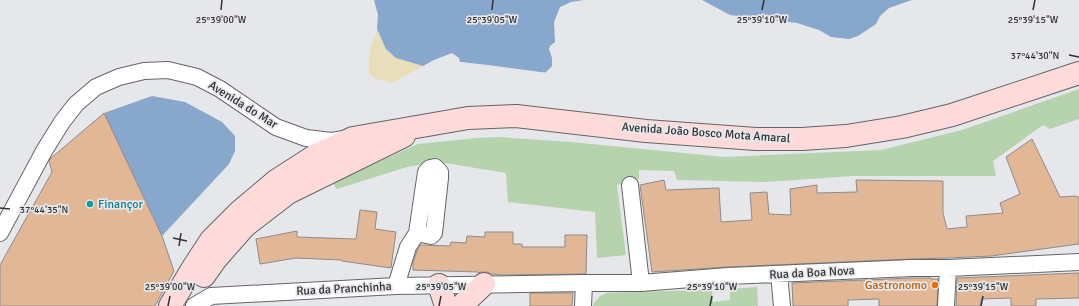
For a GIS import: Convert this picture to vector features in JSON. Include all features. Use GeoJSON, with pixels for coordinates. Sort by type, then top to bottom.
{"type":"FeatureCollection","features":[{"type":"Feature","properties":{"kind":"main road","name":"Avenida João Bosco Mota Amaral"},"geometry":{"type":"LineString","coordinates":[[170,306],[194,266],[212,240],[239,212],[277,180],[316,155],[353,138],[468,118],[516,116],[646,131],[756,139],[802,139],[846,136],[902,127],[952,115],[1079,72]]}},
{"type":"Feature","properties":{"kind":"main road","name":"Avenida João Bosco Mota Amaral"},"geometry":{"type":"LineString","coordinates":[[186,306],[192,294],[216,259],[245,226],[288,194],[421,127]]}},
{"type":"Feature","properties":{"kind":"main road"},"geometry":{"type":"LineString","coordinates":[[461,306],[484,284]]}},
{"type":"Feature","properties":{"kind":"main road"},"geometry":{"type":"LineString","coordinates":[[439,285],[446,306]]}},
{"type":"Feature","properties":{"kind":"street","name":"Avenida do Mar"},"geometry":{"type":"LineString","coordinates":[[0,233],[44,151],[62,122],[76,104],[96,86],[119,77],[144,71],[168,70],[196,77],[220,89],[276,126],[306,138],[332,141],[353,138]]}},
{"type":"Feature","properties":{"kind":"street"},"geometry":{"type":"LineString","coordinates":[[630,185],[641,283]]}},
{"type":"Feature","properties":{"kind":"street"},"geometry":{"type":"LineString","coordinates":[[396,286],[408,247],[417,234]]}},
{"type":"Feature","properties":{"kind":"street","name":"Rua da Boa Nova"},"geometry":{"type":"LineString","coordinates":[[641,283],[728,276],[1079,262]]}},
{"type":"Feature","properties":{"kind":"street"},"geometry":{"type":"LineString","coordinates":[[946,306],[948,268]]}},
{"type":"Feature","properties":{"kind":"street"},"geometry":{"type":"LineString","coordinates":[[779,274],[782,306]]}},
{"type":"Feature","properties":{"kind":"street"},"geometry":{"type":"LineString","coordinates":[[583,306],[584,282]]}},
{"type":"Feature","properties":{"kind":"street","name":"Rua da Pranchinha"},"geometry":{"type":"LineString","coordinates":[[194,306],[211,296],[396,286],[584,282],[641,283]]}},
{"type":"Feature","properties":{"kind":"green space"},"geometry":{"type":"Polygon","coordinates":[[[1079,89],[1079,119],[1050,129],[1043,125],[993,161],[996,176],[853,176],[766,182],[677,180],[674,171],[639,170],[639,179],[617,185],[626,255],[597,258],[595,212],[508,202],[506,173],[439,162],[407,167],[337,189],[332,183],[418,144],[476,138],[499,137],[571,142],[724,157],[881,150],[962,130],[1079,89]]]}},
{"type":"Feature","properties":{"kind":"green space"},"geometry":{"type":"Polygon","coordinates":[[[757,287],[758,306],[593,306],[600,296],[607,293],[712,290],[713,302],[730,300],[730,289],[757,287]]]}},
{"type":"Feature","properties":{"kind":"sand"},"geometry":{"type":"Polygon","coordinates":[[[377,29],[386,49],[396,58],[423,66],[392,83],[377,79],[370,75],[368,63],[377,29]]]}},
{"type":"Feature","properties":{"kind":"water"},"geometry":{"type":"Polygon","coordinates":[[[374,0],[584,0],[571,2],[560,7],[554,22],[555,42],[549,49],[552,58],[552,66],[545,73],[460,62],[459,58],[452,53],[423,66],[396,58],[386,49],[377,29],[378,15],[374,0]]]}},
{"type":"Feature","properties":{"kind":"water"},"geometry":{"type":"Polygon","coordinates":[[[702,0],[912,0],[889,8],[880,16],[876,24],[858,36],[849,39],[831,37],[819,30],[797,23],[730,15],[702,0]]]}},
{"type":"Feature","properties":{"kind":"water"},"geometry":{"type":"Polygon","coordinates":[[[152,96],[185,102],[222,122],[235,136],[235,151],[229,164],[162,236],[104,113],[152,96]]]}},
{"type":"Feature","properties":{"kind":"pier"},"geometry":{"type":"Polygon","coordinates":[[[460,62],[548,73],[545,75],[460,64],[460,62]]]}},
{"type":"Feature","properties":{"kind":"building","name":"Finançor"},"geometry":{"type":"Polygon","coordinates":[[[104,113],[162,236],[174,271],[155,306],[0,306],[0,265],[52,172],[49,161],[50,159],[104,113]]]}},
{"type":"Feature","properties":{"kind":"building"},"geometry":{"type":"Polygon","coordinates":[[[1032,139],[1060,197],[1079,197],[1079,244],[991,256],[728,267],[652,272],[640,185],[664,180],[666,190],[719,188],[721,222],[752,220],[750,193],[767,192],[769,214],[791,215],[790,189],[817,185],[817,193],[857,192],[856,180],[943,181],[943,213],[947,229],[967,227],[966,216],[1003,213],[1000,203],[1020,194],[1006,157],[1032,139]]]}},
{"type":"Feature","properties":{"kind":"building"},"geometry":{"type":"Polygon","coordinates":[[[360,210],[377,212],[375,229],[396,232],[391,268],[342,260],[296,258],[260,264],[256,239],[297,231],[297,237],[356,239],[360,210]]]}},
{"type":"Feature","properties":{"kind":"building"},"geometry":{"type":"Polygon","coordinates":[[[485,232],[513,232],[513,244],[522,244],[522,247],[565,247],[565,235],[587,235],[586,274],[501,275],[487,272],[478,273],[413,270],[413,263],[420,245],[450,246],[451,242],[466,243],[467,236],[485,237],[485,232]]]}},
{"type":"Feature","properties":{"kind":"building"},"geometry":{"type":"Polygon","coordinates":[[[1079,273],[1079,298],[1036,299],[1036,306],[1011,306],[1011,298],[981,299],[981,306],[956,306],[957,278],[1079,273]]]}},
{"type":"Feature","properties":{"kind":"building"},"geometry":{"type":"Polygon","coordinates":[[[912,278],[938,279],[937,306],[879,306],[879,299],[848,300],[848,306],[793,306],[792,283],[912,278]]]}},
{"type":"Feature","properties":{"kind":"building"},"geometry":{"type":"Polygon","coordinates":[[[530,293],[573,293],[572,306],[530,306],[530,293]]]}},
{"type":"Feature","properties":{"kind":"place","name":"Finançor"},"geometry":{"type":"Point","coordinates":[90,204]}},
{"type":"Feature","properties":{"kind":"place","name":"Gastronomo"},"geometry":{"type":"Point","coordinates":[935,285]}}]}
